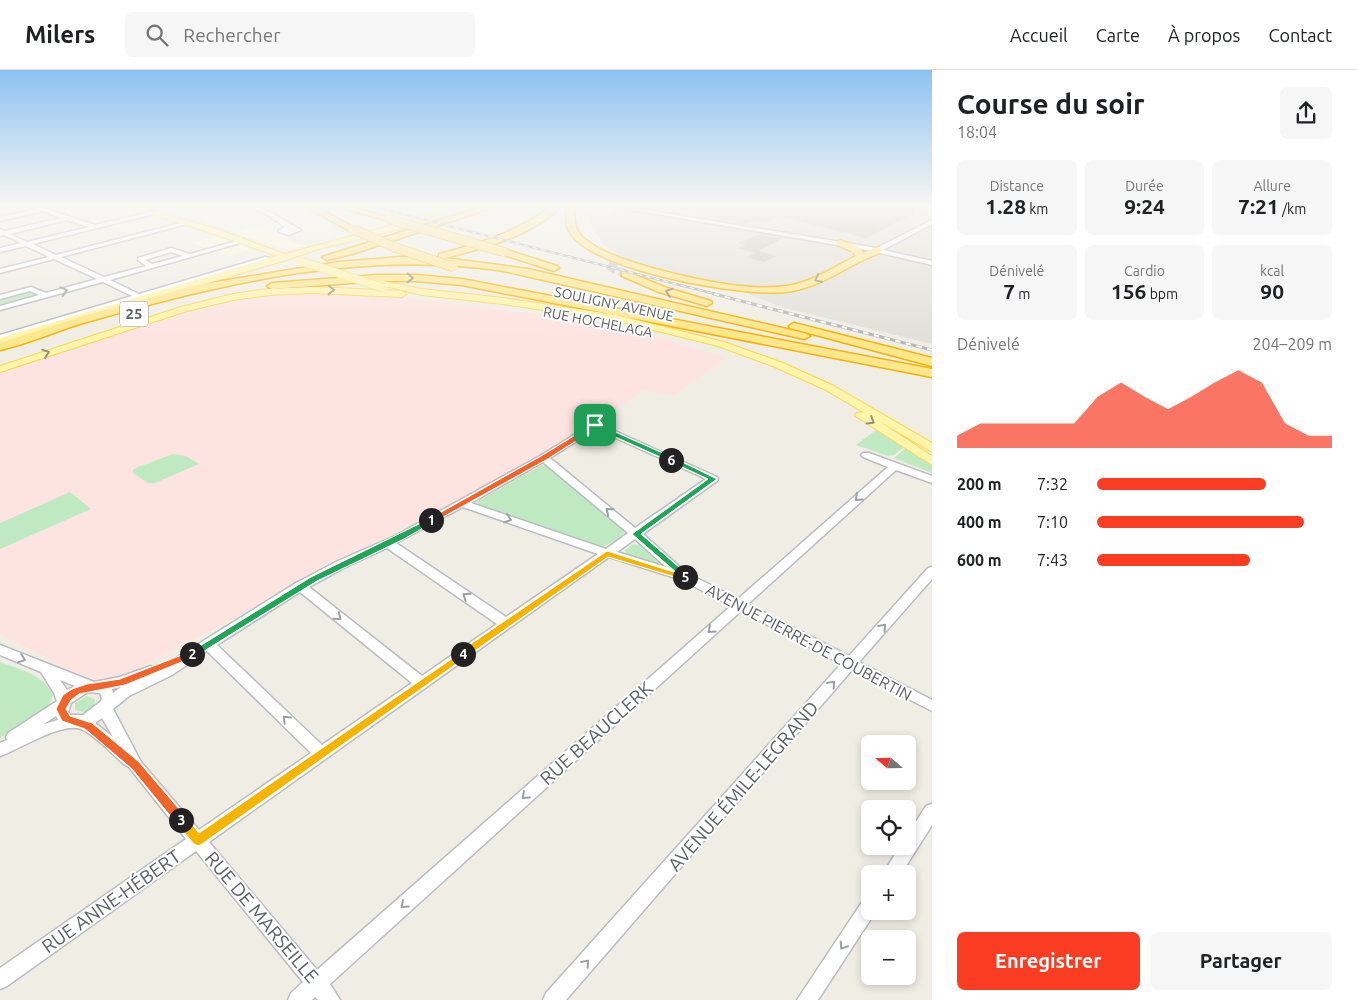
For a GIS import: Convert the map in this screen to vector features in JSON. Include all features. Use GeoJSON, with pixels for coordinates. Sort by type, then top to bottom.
{"type":"FeatureCollection","features":[{"type":"Feature","properties":{"kind":"highway","name":"25"},"geometry":{"type":"LineString","coordinates":[[0,347],[88,318],[188,291],[296,258],[347,248]]}},
{"type":"Feature","properties":{"kind":"highway"},"geometry":{"type":"LineString","coordinates":[[296,258],[355,248]]}},
{"type":"Feature","properties":{"kind":"highway","name":"SOULIGNY AVENUE"},"geometry":{"type":"LineString","coordinates":[[398,248],[453,267],[523,284],[932,373]]}},
{"type":"Feature","properties":{"kind":"highway"},"geometry":{"type":"LineString","coordinates":[[437,257],[472,248]]}},
{"type":"Feature","properties":{"kind":"highway","name":"SOULIGNY AVENUE"},"geometry":{"type":"LineString","coordinates":[[491,248],[624,290],[804,336],[932,366]]}},
{"type":"Feature","properties":{"kind":"highway"},"geometry":{"type":"LineString","coordinates":[[584,248],[608,265]]}},
{"type":"Feature","properties":{"kind":"highway"},"geometry":{"type":"LineString","coordinates":[[591,248],[598,253],[628,264],[717,286],[764,290],[798,287],[816,280],[861,252],[880,248]]}},
{"type":"Feature","properties":{"kind":"highway"},"geometry":{"type":"LineString","coordinates":[[854,248],[861,252]]}},
{"type":"Feature","properties":{"kind":"highway"},"geometry":{"type":"LineString","coordinates":[[188,291],[282,272],[359,262],[430,260],[486,264],[804,336]]}},
{"type":"Feature","properties":{"kind":"highway","name":"25"},"geometry":{"type":"LineString","coordinates":[[0,356],[74,331],[137,313],[209,297],[402,264]]}},
{"type":"Feature","properties":{"kind":"highway"},"geometry":{"type":"LineString","coordinates":[[625,274],[663,290],[703,302],[932,362]]}},
{"type":"Feature","properties":{"kind":"highway"},"geometry":{"type":"LineString","coordinates":[[272,286],[378,278],[415,278],[462,282],[932,373]]}},
{"type":"Feature","properties":{"kind":"main road","name":"RUE HOCHELAGA"},"geometry":{"type":"LineString","coordinates":[[267,248],[387,288],[413,294],[586,318],[651,331],[709,348],[785,376],[838,402],[932,461]]}},
{"type":"Feature","properties":{"kind":"main road"},"geometry":{"type":"LineString","coordinates":[[0,341],[326,248]]}},
{"type":"Feature","properties":{"kind":"main road"},"geometry":{"type":"LineString","coordinates":[[0,368],[166,314],[233,297],[293,290],[387,288],[413,294]]}},
{"type":"Feature","properties":{"kind":"main road","name":"RUE HOCHELAGA"},"geometry":{"type":"LineString","coordinates":[[387,288],[503,301],[617,318],[721,344],[779,365],[830,388],[932,448]]}},
{"type":"Feature","properties":{"kind":"street"},"geometry":{"type":"LineString","coordinates":[[36,248],[138,296]]}},
{"type":"Feature","properties":{"kind":"street"},"geometry":{"type":"LineString","coordinates":[[0,271],[89,248]]}},
{"type":"Feature","properties":{"kind":"street"},"geometry":{"type":"LineString","coordinates":[[0,308],[218,248]]}},
{"type":"Feature","properties":{"kind":"street"},"geometry":{"type":"LineString","coordinates":[[883,248],[932,263]]}},
{"type":"Feature","properties":{"kind":"street"},"geometry":{"type":"LineString","coordinates":[[152,266],[140,259],[171,250],[191,256]]}},
{"type":"Feature","properties":{"kind":"street"},"geometry":{"type":"LineString","coordinates":[[0,337],[267,258]]}},
{"type":"Feature","properties":{"kind":"street"},"geometry":{"type":"LineString","coordinates":[[0,297],[31,289],[46,296]]}},
{"type":"Feature","properties":{"kind":"street","name":"RUE ANNE-HÉBERT"},"geometry":{"type":"LineString","coordinates":[[0,979],[714,479],[595,425],[544,458]]}},
{"type":"Feature","properties":{"kind":"street"},"geometry":{"type":"LineString","coordinates":[[866,455],[932,480]]}},
{"type":"Feature","properties":{"kind":"street"},"geometry":{"type":"LineString","coordinates":[[0,750],[44,730],[74,721],[90,719],[124,692],[167,671],[300,586],[388,543],[544,458]]}},
{"type":"Feature","properties":{"kind":"street","name":"AVENUE PIERRE-DE COUBERTIN"},"geometry":{"type":"LineString","coordinates":[[544,458],[686,577]]}},
{"type":"Feature","properties":{"kind":"street","name":"RUE BEAUCLERK"},"geometry":{"type":"LineString","coordinates":[[298,1000],[894,466]]}},
{"type":"Feature","properties":{"kind":"street","name":"AVENUE PIERRE-DE COUBERTIN"},"geometry":{"type":"LineString","coordinates":[[462,503],[607,554],[686,577],[932,706]]}},
{"type":"Feature","properties":{"kind":"street"},"geometry":{"type":"LineString","coordinates":[[388,543],[507,624]]}},
{"type":"Feature","properties":{"kind":"street","name":"AVENUE ÉMILE-LEGRAND"},"geometry":{"type":"LineString","coordinates":[[553,1000],[932,572]]}},
{"type":"Feature","properties":{"kind":"street"},"geometry":{"type":"LineString","coordinates":[[300,586],[422,683]]}},
{"type":"Feature","properties":{"kind":"street"},"geometry":{"type":"LineString","coordinates":[[208,645],[321,753]]}},
{"type":"Feature","properties":{"kind":"street"},"geometry":{"type":"LineString","coordinates":[[0,650],[45,667],[71,680],[101,688],[107,693],[109,699],[106,707]]}},
{"type":"Feature","properties":{"kind":"street"},"geometry":{"type":"LineString","coordinates":[[0,744],[39,721],[76,691],[122,682],[192,654]]}},
{"type":"Feature","properties":{"kind":"street"},"geometry":{"type":"LineString","coordinates":[[45,667],[61,692],[63,716],[74,721]]}},
{"type":"Feature","properties":{"kind":"street","name":"RUE DE MARSEILLE"},"geometry":{"type":"LineString","coordinates":[[106,707],[106,714],[136,766],[330,1000]]}},
{"type":"Feature","properties":{"kind":"street","name":"RUE DE MARSEILLE"},"geometry":{"type":"LineString","coordinates":[[74,721],[88,726],[136,766]]}},
{"type":"Feature","properties":{"kind":"street"},"geometry":{"type":"LineString","coordinates":[[896,865],[932,811]]}},
{"type":"Feature","properties":{"kind":"street"},"geometry":{"type":"LineString","coordinates":[[807,1000],[861,919]]}},
{"type":"Feature","properties":{"kind":"shaded area"},"geometry":{"type":"Polygon","coordinates":[[[224,248],[253,248],[229,256],[215,251],[224,248]]]}},
{"type":"Feature","properties":{"kind":"shaded area"},"geometry":{"type":"Polygon","coordinates":[[[609,248],[932,248],[932,344],[781,307],[724,284],[633,263],[609,248]]]}},
{"type":"Feature","properties":{"kind":"shaded area"},"geometry":{"type":"Polygon","coordinates":[[[299,292],[402,297],[565,318],[653,335],[726,358],[674,395],[643,391],[539,458],[112,682],[89,678],[69,670],[0,634],[0,372],[165,316],[232,300],[299,292]]]}},
{"type":"Feature","properties":{"kind":"green space"},"geometry":{"type":"Polygon","coordinates":[[[31,289],[46,296],[0,308],[0,297],[31,289]]]}},
{"type":"Feature","properties":{"kind":"green space"},"geometry":{"type":"Polygon","coordinates":[[[876,430],[903,448],[894,455],[888,456],[856,445],[876,430]]]}},
{"type":"Feature","properties":{"kind":"green space"},"geometry":{"type":"Polygon","coordinates":[[[906,448],[932,466],[932,473],[894,458],[906,448]]]}},
{"type":"Feature","properties":{"kind":"green space"},"geometry":{"type":"Polygon","coordinates":[[[173,454],[186,456],[199,464],[155,483],[148,483],[133,473],[133,470],[138,467],[173,454]]]}},
{"type":"Feature","properties":{"kind":"green space"},"geometry":{"type":"Polygon","coordinates":[[[544,465],[550,467],[625,530],[621,536],[599,547],[479,507],[478,501],[544,465]]]}},
{"type":"Feature","properties":{"kind":"green space"},"geometry":{"type":"Polygon","coordinates":[[[70,492],[91,509],[0,549],[0,523],[70,492]]]}},
{"type":"Feature","properties":{"kind":"green space"},"geometry":{"type":"Polygon","coordinates":[[[633,544],[643,545],[673,570],[627,556],[625,550],[633,544]]]}},
{"type":"Feature","properties":{"kind":"green space"},"geometry":{"type":"Polygon","coordinates":[[[0,662],[37,677],[49,688],[53,695],[48,708],[0,738],[0,662]]]}},
{"type":"Feature","properties":{"kind":"green space"},"geometry":{"type":"Polygon","coordinates":[[[87,696],[95,699],[94,706],[84,712],[75,710],[75,703],[87,696]]]}},
{"type":"Feature","properties":{"kind":"building"},"geometry":{"type":"Polygon","coordinates":[[[740,248],[764,248],[759,251],[776,256],[764,262],[747,257],[755,253],[740,248]]]}},
{"type":"Feature","properties":{"kind":"tunnel"},"geometry":{"type":"LineString","coordinates":[[608,265],[625,274]]}},
{"type":"Feature","properties":{"kind":"railway"},"geometry":{"type":"LineString","coordinates":[[537,248],[719,295]]}},
{"type":"Feature","properties":{"kind":"railway"},"geometry":{"type":"LineString","coordinates":[[714,294],[932,350]]}},
{"type":"Feature","properties":{"kind":"route"},"geometry":{"type":"LineString","coordinates":[[595,425],[714,479],[636,534],[686,577],[607,554],[198,840],[136,766],[88,726],[66,719],[61,713],[62,705],[76,691],[87,687],[122,682],[192,654],[314,579],[399,538],[544,458],[595,425]]}}]}
